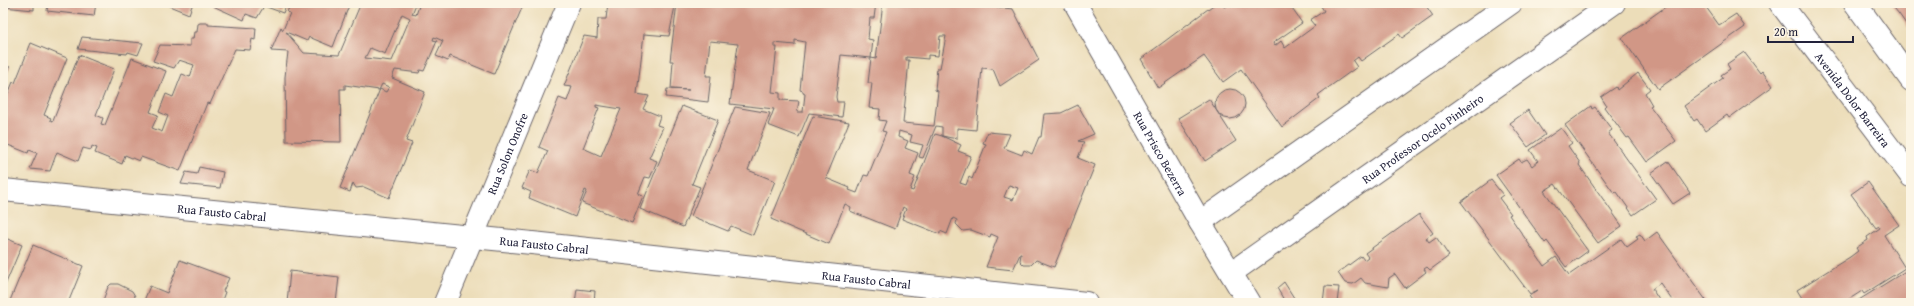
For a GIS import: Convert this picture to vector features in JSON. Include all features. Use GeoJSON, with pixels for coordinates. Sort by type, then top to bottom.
{"type":"FeatureCollection","features":[{"type":"Feature","properties":{"kind":"street","name":"Rua Solon Onofre"},"geometry":{"type":"LineString","coordinates":[[445,303],[569,3]]}},
{"type":"Feature","properties":{"kind":"street","name":"Rua Prisco Bezerra"},"geometry":{"type":"LineString","coordinates":[[1075,3],[1200,222],[1249,303]]}},
{"type":"Feature","properties":{"kind":"street"},"geometry":{"type":"LineString","coordinates":[[1200,222],[1511,3]]}},
{"type":"Feature","properties":{"kind":"street","name":"Rua Professor Ocelo Pinheiro"},"geometry":{"type":"LineString","coordinates":[[1231,272],[1614,3]]}},
{"type":"Feature","properties":{"kind":"street","name":"Avenida Dolor Barreira"},"geometry":{"type":"LineString","coordinates":[[1780,3],[1911,176]]}},
{"type":"Feature","properties":{"kind":"street"},"geometry":{"type":"LineString","coordinates":[[1855,3],[1911,80]]}},
{"type":"Feature","properties":{"kind":"street","name":"Rua Fausto Cabral"},"geometry":{"type":"LineString","coordinates":[[3,190],[473,237],[1086,303]]}},
{"type":"Feature","properties":{"kind":"building"},"geometry":{"type":"Polygon","coordinates":[[[3,3],[34,3],[34,10],[3,7],[3,3]]]}},
{"type":"Feature","properties":{"kind":"building"},"geometry":{"type":"Polygon","coordinates":[[[48,3],[96,3],[94,16],[47,11],[48,3]]]}},
{"type":"Feature","properties":{"kind":"building"},"geometry":{"type":"Polygon","coordinates":[[[162,3],[193,3],[189,14],[162,3]]]}},
{"type":"Feature","properties":{"kind":"building"},"geometry":{"type":"Polygon","coordinates":[[[215,3],[287,3],[283,13],[264,6],[257,18],[246,14],[244,20],[213,6],[215,3]]]}},
{"type":"Feature","properties":{"kind":"building"},"geometry":{"type":"Polygon","coordinates":[[[291,3],[350,3],[333,47],[309,37],[307,41],[286,32],[304,53],[339,55],[361,3],[524,3],[494,74],[450,56],[448,61],[436,56],[443,41],[434,37],[433,40],[437,41],[424,71],[420,70],[419,73],[395,70],[392,78],[425,92],[406,141],[412,143],[389,198],[364,187],[356,188],[353,183],[350,192],[340,188],[380,89],[386,92],[389,87],[382,84],[379,90],[345,85],[345,89],[340,89],[341,142],[286,141],[285,77],[288,52],[271,51],[281,27],[283,30],[290,13],[287,12],[291,3]],[[416,4],[412,14],[416,15],[419,6],[416,4]],[[402,14],[385,54],[370,48],[365,58],[392,61],[410,18],[402,14]]]}},
{"type":"Feature","properties":{"kind":"building"},"geometry":{"type":"Polygon","coordinates":[[[608,3],[673,3],[675,6],[669,36],[644,34],[637,94],[649,96],[643,109],[660,116],[657,125],[663,127],[649,158],[657,161],[650,178],[645,177],[638,194],[643,196],[632,223],[582,203],[587,191],[585,190],[575,217],[529,198],[531,192],[522,188],[530,170],[538,173],[548,151],[539,147],[559,98],[567,101],[572,87],[564,86],[584,36],[597,38],[598,19],[606,19],[608,3]],[[596,105],[596,107],[599,108],[583,148],[601,156],[621,109],[596,105]]]}},
{"type":"Feature","properties":{"kind":"building"},"geometry":{"type":"Polygon","coordinates":[[[677,3],[876,3],[874,18],[870,18],[868,39],[873,40],[871,58],[841,55],[836,97],[837,102],[844,102],[842,117],[809,113],[799,137],[768,125],[774,109],[730,104],[738,44],[710,41],[706,76],[711,76],[708,102],[666,97],[667,89],[689,90],[671,89],[673,61],[670,61],[677,3]],[[795,40],[795,45],[774,43],[774,47],[777,47],[772,92],[780,93],[780,100],[799,101],[797,112],[803,112],[805,94],[800,90],[805,42],[795,40]]]}},
{"type":"Feature","properties":{"kind":"building"},"geometry":{"type":"Polygon","coordinates":[[[883,3],[935,3],[943,5],[944,3],[959,3],[1013,9],[1039,60],[1000,86],[993,69],[982,68],[976,130],[957,128],[957,139],[942,136],[961,145],[958,151],[971,156],[960,183],[966,185],[969,177],[972,179],[986,144],[983,143],[988,132],[1010,134],[1004,148],[1022,155],[1024,150],[1032,154],[1039,137],[1041,137],[1044,114],[1061,113],[1078,105],[1094,134],[1078,141],[1084,142],[1078,158],[1095,165],[1054,267],[1036,260],[1031,265],[1024,265],[1020,261],[1020,254],[1013,270],[986,267],[998,237],[991,234],[990,237],[971,230],[963,231],[956,224],[957,220],[953,218],[947,234],[940,231],[940,234],[902,219],[906,209],[903,207],[895,229],[850,211],[851,207],[845,204],[829,244],[771,219],[813,116],[849,122],[826,178],[850,188],[849,190],[857,193],[864,175],[868,176],[886,132],[882,131],[886,121],[879,120],[880,109],[869,108],[872,83],[868,83],[871,58],[876,59],[883,3]],[[940,36],[938,56],[928,55],[928,59],[906,57],[906,60],[909,60],[903,123],[934,126],[938,91],[935,90],[937,68],[940,68],[946,36],[940,36]],[[936,126],[923,158],[919,157],[923,145],[910,142],[912,135],[899,131],[898,137],[908,141],[905,148],[918,153],[910,175],[915,177],[910,190],[913,191],[935,134],[942,136],[942,127],[936,126]],[[1009,185],[1004,197],[1013,200],[1018,188],[1009,185]]]}},
{"type":"Feature","properties":{"kind":"building"},"geometry":{"type":"Polygon","coordinates":[[[1216,3],[1221,3],[1224,7],[1231,3],[1288,3],[1302,23],[1273,43],[1275,46],[1281,41],[1285,48],[1315,26],[1310,20],[1324,11],[1319,3],[1424,3],[1433,16],[1402,38],[1399,34],[1361,61],[1358,57],[1353,61],[1357,67],[1318,95],[1320,98],[1282,127],[1241,69],[1223,82],[1204,56],[1158,88],[1141,59],[1216,3]]]}},
{"type":"Feature","properties":{"kind":"building"},"geometry":{"type":"Polygon","coordinates":[[[1671,3],[1703,3],[1719,25],[1736,14],[1745,27],[1658,89],[1622,38],[1671,3]]]}},
{"type":"Feature","properties":{"kind":"building"},"geometry":{"type":"Polygon","coordinates":[[[1890,3],[1911,3],[1911,31],[1899,14],[1890,3]]]}},
{"type":"Feature","properties":{"kind":"building"},"geometry":{"type":"Polygon","coordinates":[[[208,23],[208,25],[256,28],[255,40],[252,39],[250,50],[235,49],[210,104],[207,103],[180,171],[141,157],[139,161],[125,155],[122,164],[95,153],[97,148],[92,146],[91,150],[83,148],[78,161],[57,152],[50,171],[30,169],[37,153],[29,150],[28,153],[3,143],[3,106],[13,82],[15,83],[31,43],[67,58],[44,115],[51,118],[50,120],[53,121],[79,55],[114,69],[96,115],[103,118],[101,124],[105,125],[132,58],[166,71],[150,112],[158,115],[152,128],[162,132],[168,116],[159,112],[166,94],[173,97],[182,74],[190,77],[194,65],[179,60],[174,68],[153,61],[160,45],[190,46],[190,39],[193,39],[194,32],[197,32],[198,24],[208,23]]]}},
{"type":"Feature","properties":{"kind":"building"},"geometry":{"type":"Polygon","coordinates":[[[82,37],[143,43],[138,55],[128,52],[127,54],[78,49],[82,37]]]}},
{"type":"Feature","properties":{"kind":"building"},"geometry":{"type":"Polygon","coordinates":[[[1744,52],[1760,73],[1762,71],[1773,86],[1729,118],[1727,115],[1705,131],[1697,119],[1694,121],[1684,106],[1723,78],[1721,75],[1730,69],[1727,64],[1744,52]]]}},
{"type":"Feature","properties":{"kind":"building"},"geometry":{"type":"Polygon","coordinates":[[[3,65],[10,67],[3,84],[3,65]]]}},
{"type":"Feature","properties":{"kind":"building"},"geometry":{"type":"Polygon","coordinates":[[[1638,73],[1650,89],[1645,93],[1652,105],[1650,106],[1676,141],[1647,162],[1629,137],[1627,138],[1604,107],[1606,105],[1601,97],[1616,87],[1617,90],[1638,73]]]}},
{"type":"Feature","properties":{"kind":"building"},"geometry":{"type":"Polygon","coordinates":[[[1230,89],[1240,94],[1245,104],[1240,114],[1230,119],[1220,114],[1215,104],[1220,94],[1230,89]]]}},
{"type":"Feature","properties":{"kind":"building"},"geometry":{"type":"Polygon","coordinates":[[[1209,99],[1236,141],[1205,161],[1178,118],[1209,99]]]}},
{"type":"Feature","properties":{"kind":"building"},"geometry":{"type":"Polygon","coordinates":[[[682,106],[718,120],[692,184],[700,187],[683,227],[640,209],[682,106]]]}},
{"type":"Feature","properties":{"kind":"building"},"geometry":{"type":"Polygon","coordinates":[[[1591,106],[1592,109],[1595,107],[1612,130],[1608,133],[1656,199],[1633,215],[1617,192],[1614,193],[1565,125],[1591,106]]]}},
{"type":"Feature","properties":{"kind":"building"},"geometry":{"type":"Polygon","coordinates":[[[735,107],[770,113],[748,170],[775,181],[753,235],[731,226],[728,231],[691,216],[735,107]]]}},
{"type":"Feature","properties":{"kind":"building"},"geometry":{"type":"Polygon","coordinates":[[[1528,110],[1545,135],[1528,147],[1510,123],[1528,110]]]}},
{"type":"Feature","properties":{"kind":"building"},"geometry":{"type":"Polygon","coordinates":[[[1561,128],[1572,143],[1568,146],[1580,163],[1579,165],[1622,226],[1598,243],[1555,184],[1544,191],[1588,251],[1566,267],[1547,241],[1545,243],[1496,175],[1519,159],[1521,162],[1527,159],[1532,166],[1538,161],[1530,150],[1561,128]]]}},
{"type":"Feature","properties":{"kind":"building"},"geometry":{"type":"Polygon","coordinates":[[[1668,161],[1690,193],[1673,204],[1651,173],[1668,161]]]}},
{"type":"Feature","properties":{"kind":"building"},"geometry":{"type":"Polygon","coordinates":[[[199,167],[223,172],[220,188],[181,184],[186,172],[197,174],[199,167]]]}},
{"type":"Feature","properties":{"kind":"building"},"geometry":{"type":"Polygon","coordinates":[[[1491,180],[1503,195],[1499,198],[1511,214],[1509,215],[1544,266],[1556,257],[1569,275],[1621,239],[1627,247],[1638,239],[1636,236],[1640,234],[1645,241],[1657,232],[1708,303],[1674,303],[1660,283],[1652,289],[1661,303],[1534,303],[1529,296],[1538,290],[1530,294],[1461,202],[1491,180]]]}},
{"type":"Feature","properties":{"kind":"building"},"geometry":{"type":"Polygon","coordinates":[[[1868,182],[1899,225],[1884,235],[1905,268],[1864,294],[1862,291],[1843,303],[1805,303],[1797,290],[1850,257],[1858,251],[1856,248],[1868,240],[1867,237],[1880,228],[1879,226],[1876,228],[1851,194],[1868,182]]]}},
{"type":"Feature","properties":{"kind":"building"},"geometry":{"type":"Polygon","coordinates":[[[1419,214],[1433,233],[1426,238],[1429,242],[1436,237],[1449,256],[1430,270],[1427,267],[1424,269],[1426,272],[1405,288],[1395,274],[1389,278],[1388,287],[1365,283],[1361,278],[1353,284],[1345,283],[1338,273],[1361,256],[1364,260],[1368,257],[1365,253],[1419,214]]]}},
{"type":"Feature","properties":{"kind":"building"},"geometry":{"type":"Polygon","coordinates":[[[3,237],[22,245],[3,290],[3,237]]]}},
{"type":"Feature","properties":{"kind":"building"},"geometry":{"type":"Polygon","coordinates":[[[33,245],[83,266],[68,303],[9,303],[33,245]]]}},
{"type":"Feature","properties":{"kind":"building"},"geometry":{"type":"Polygon","coordinates":[[[180,260],[229,278],[223,291],[225,292],[221,303],[143,303],[150,286],[167,293],[180,260]]]}},
{"type":"Feature","properties":{"kind":"building"},"geometry":{"type":"Polygon","coordinates":[[[1911,267],[1911,303],[1854,303],[1904,272],[1911,267]]]}},
{"type":"Feature","properties":{"kind":"building"},"geometry":{"type":"Polygon","coordinates":[[[290,271],[339,277],[336,303],[287,303],[290,271]]]}},
{"type":"Feature","properties":{"kind":"building"},"geometry":{"type":"Polygon","coordinates":[[[1284,282],[1296,301],[1284,300],[1277,288],[1284,282]]]}},
{"type":"Feature","properties":{"kind":"building"},"geometry":{"type":"Polygon","coordinates":[[[111,284],[118,284],[132,291],[135,296],[133,303],[102,303],[108,287],[111,284]]]}},
{"type":"Feature","properties":{"kind":"building"},"geometry":{"type":"Polygon","coordinates":[[[1325,286],[1339,287],[1337,303],[1323,303],[1325,286]]]}},
{"type":"Feature","properties":{"kind":"building"},"geometry":{"type":"Polygon","coordinates":[[[577,289],[595,291],[594,303],[575,303],[577,289]]]}}]}
